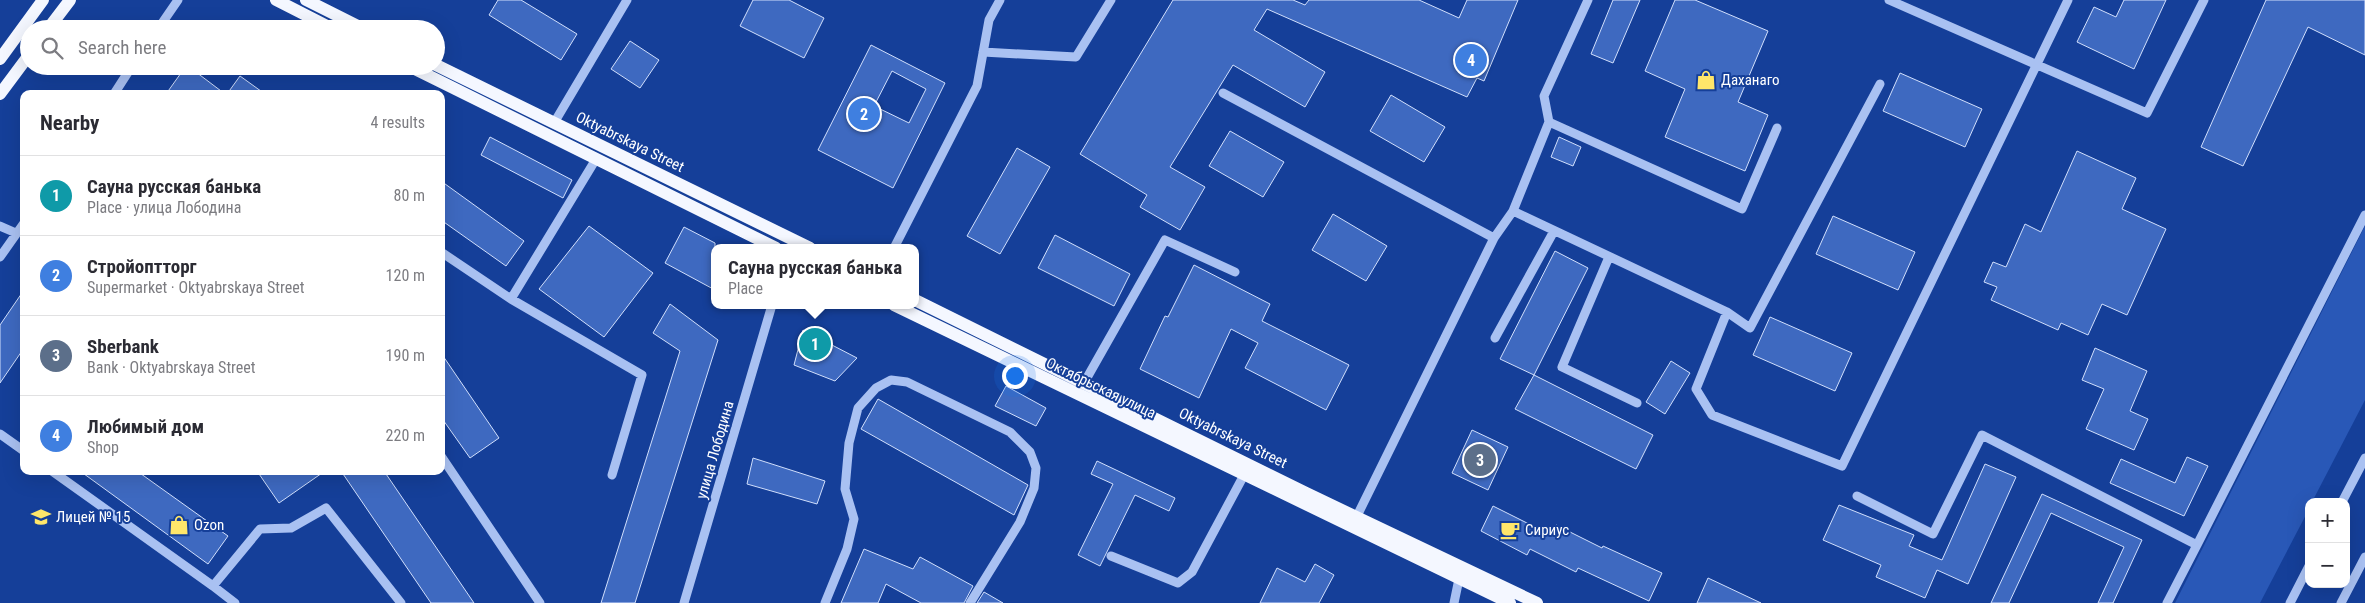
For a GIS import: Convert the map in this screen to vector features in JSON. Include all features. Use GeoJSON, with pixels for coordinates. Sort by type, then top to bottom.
{"type":"FeatureCollection","features":[{"type":"Feature","properties":{"kind":"main road"},"geometry":{"type":"LineString","coordinates":[[28,20],[43,0]]}},
{"type":"Feature","properties":{"kind":"main road"},"geometry":{"type":"LineString","coordinates":[[55,20],[70,0]]}},
{"type":"Feature","properties":{"kind":"main road"},"geometry":{"type":"LineString","coordinates":[[276,0],[316,20]]}},
{"type":"Feature","properties":{"kind":"main road"},"geometry":{"type":"LineString","coordinates":[[306,0],[346,20]]}},
{"type":"Feature","properties":{"kind":"main road"},"geometry":{"type":"LineString","coordinates":[[0,59],[20,32]]}},
{"type":"Feature","properties":{"kind":"main road"},"geometry":{"type":"LineString","coordinates":[[0,94],[20,67]]}},
{"type":"Feature","properties":{"kind":"main road","name":"Oktyabrskaya Street"},"geometry":{"type":"LineString","coordinates":[[445,69],[790,243]]}},
{"type":"Feature","properties":{"kind":"main road"},"geometry":{"type":"LineString","coordinates":[[427,75],[768,244]]}},
{"type":"Feature","properties":{"kind":"main road","name":"Oktyabrskaya Street"},"geometry":{"type":"LineString","coordinates":[[919,302],[1298,489],[1357,516],[1461,573],[1537,603]]}},
{"type":"Feature","properties":{"kind":"main road","name":"Октябрьская улица"},"geometry":{"type":"LineString","coordinates":[[902,309],[1244,475],[1461,573],[1510,603]]}},
{"type":"Feature","properties":{"kind":"street"},"geometry":{"type":"LineString","coordinates":[[164,20],[178,0]]}},
{"type":"Feature","properties":{"kind":"street"},"geometry":{"type":"LineString","coordinates":[[554,123],[627,0]]}},
{"type":"Feature","properties":{"kind":"street"},"geometry":{"type":"LineString","coordinates":[[896,244],[977,86],[989,20],[1000,0]]}},
{"type":"Feature","properties":{"kind":"street"},"geometry":{"type":"LineString","coordinates":[[983,52],[1076,56],[1111,0]]}},
{"type":"Feature","properties":{"kind":"street"},"geometry":{"type":"LineString","coordinates":[[1357,516],[1494,238],[1513,211],[1549,122],[1544,96],[1588,0]]}},
{"type":"Feature","properties":{"kind":"street"},"geometry":{"type":"LineString","coordinates":[[1889,0],[2147,113],[2204,0]]}},
{"type":"Feature","properties":{"kind":"street"},"geometry":{"type":"LineString","coordinates":[[1727,312],[1696,389],[1712,415],[1842,466],[2068,0]]}},
{"type":"Feature","properties":{"kind":"street"},"geometry":{"type":"LineString","coordinates":[[117,90],[126,75]]}},
{"type":"Feature","properties":{"kind":"street"},"geometry":{"type":"LineString","coordinates":[[1513,211],[1727,312],[1750,328],[1880,84]]}},
{"type":"Feature","properties":{"kind":"street"},"geometry":{"type":"LineString","coordinates":[[1223,93],[1494,238]]}},
{"type":"Feature","properties":{"kind":"street"},"geometry":{"type":"LineString","coordinates":[[1549,122],[1742,209],[1777,128]]}},
{"type":"Feature","properties":{"kind":"street"},"geometry":{"type":"LineString","coordinates":[[511,299],[596,159]]}},
{"type":"Feature","properties":{"kind":"street"},"geometry":{"type":"LineString","coordinates":[[2168,603],[2365,215]]}},
{"type":"Feature","properties":{"kind":"street"},"geometry":{"type":"LineString","coordinates":[[0,226],[16,233]]}},
{"type":"Feature","properties":{"kind":"street"},"geometry":{"type":"LineString","coordinates":[[0,257],[20,228]]}},
{"type":"Feature","properties":{"kind":"street"},"geometry":{"type":"LineString","coordinates":[[1495,338],[1554,231]]}},
{"type":"Feature","properties":{"kind":"street"},"geometry":{"type":"LineString","coordinates":[[1084,383],[1165,240],[1235,272]]}},
{"type":"Feature","properties":{"kind":"street"},"geometry":{"type":"LineString","coordinates":[[445,255],[511,299],[642,375],[612,475]]}},
{"type":"Feature","properties":{"kind":"street"},"geometry":{"type":"LineString","coordinates":[[1608,257],[1562,367],[1637,403]]}},
{"type":"Feature","properties":{"kind":"street","name":"улица Лободина"},"geometry":{"type":"LineString","coordinates":[[684,603],[771,309]]}},
{"type":"Feature","properties":{"kind":"street"},"geometry":{"type":"LineString","coordinates":[[825,603],[847,549],[854,519],[845,489],[849,443],[858,408],[876,388],[892,380],[907,382],[1010,432],[1030,452],[1036,468],[1034,488],[1020,522],[970,603]]}},
{"type":"Feature","properties":{"kind":"street"},"geometry":{"type":"LineString","coordinates":[[0,434],[20,448]]}},
{"type":"Feature","properties":{"kind":"street"},"geometry":{"type":"LineString","coordinates":[[1858,496],[1932,534],[1982,435],[2197,544]]}},
{"type":"Feature","properties":{"kind":"street"},"geometry":{"type":"LineString","coordinates":[[2344,498],[2365,458]]}},
{"type":"Feature","properties":{"kind":"street"},"geometry":{"type":"LineString","coordinates":[[445,462],[540,603]]}},
{"type":"Feature","properties":{"kind":"street"},"geometry":{"type":"LineString","coordinates":[[58,475],[235,603]]}},
{"type":"Feature","properties":{"kind":"street"},"geometry":{"type":"LineString","coordinates":[[1111,556],[1178,584],[1192,572],[1244,475]]}},
{"type":"Feature","properties":{"kind":"street"},"geometry":{"type":"LineString","coordinates":[[213,586],[260,529],[291,528],[326,508],[401,603]]}},
{"type":"Feature","properties":{"kind":"street"},"geometry":{"type":"LineString","coordinates":[[2341,603],[2365,558]]}},
{"type":"Feature","properties":{"kind":"street"},"geometry":{"type":"LineString","coordinates":[[1454,603],[1461,573]]}},
{"type":"Feature","properties":{"kind":"street"},"geometry":{"type":"LineString","coordinates":[[2290,603],[2305,574]]}},
{"type":"Feature","properties":{"kind":"shaded area"},"geometry":{"type":"Polygon","coordinates":[[[2365,226],[2365,400],[2314,498],[2305,498],[2305,517],[2260,603],[2175,603],[2365,226]]]}},
{"type":"Feature","properties":{"kind":"building"},"geometry":{"type":"Polygon","coordinates":[[[498,0],[521,0],[577,34],[561,60],[489,15],[498,0]]]}},
{"type":"Feature","properties":{"kind":"building"},"geometry":{"type":"Polygon","coordinates":[[[753,0],[789,0],[824,18],[804,58],[740,26],[753,0]]]}},
{"type":"Feature","properties":{"kind":"building"},"geometry":{"type":"Polygon","coordinates":[[[1173,0],[1293,0],[1305,5],[1309,0],[1419,0],[1459,18],[1467,0],[1518,0],[1484,81],[1477,78],[1467,97],[1267,9],[1254,30],[1325,72],[1305,107],[1233,65],[1170,167],[1205,187],[1180,230],[1140,207],[1147,195],[1080,154],[1173,0]]]}},
{"type":"Feature","properties":{"kind":"building"},"geometry":{"type":"Polygon","coordinates":[[[1613,0],[1640,0],[1613,63],[1591,54],[1613,0]]]}},
{"type":"Feature","properties":{"kind":"building","name":"Даханаго"},"geometry":{"type":"Polygon","coordinates":[[[1675,0],[1695,0],[1768,31],[1738,102],[1768,115],[1745,171],[1665,137],[1685,89],[1645,71],[1675,0]]]}},
{"type":"Feature","properties":{"kind":"building"},"geometry":{"type":"Polygon","coordinates":[[[2124,0],[2166,0],[2134,69],[2077,42],[2094,7],[2116,17],[2124,0]]]}},
{"type":"Feature","properties":{"kind":"building"},"geometry":{"type":"Polygon","coordinates":[[[2266,0],[2365,0],[2365,55],[2308,27],[2243,166],[2201,147],[2266,0]]]}},
{"type":"Feature","properties":{"kind":"building"},"geometry":{"type":"Polygon","coordinates":[[[630,41],[659,60],[640,88],[611,69],[630,41]]]}},
{"type":"Feature","properties":{"kind":"building"},"geometry":{"type":"Polygon","coordinates":[[[871,45],[945,83],[893,188],[818,150],[871,45]],[[892,71],[874,106],[909,123],[926,89],[892,71]]]}},
{"type":"Feature","properties":{"kind":"building"},"geometry":{"type":"Polygon","coordinates":[[[1900,73],[1982,109],[1965,147],[1883,111],[1900,73]]]}},
{"type":"Feature","properties":{"kind":"building"},"geometry":{"type":"Polygon","coordinates":[[[180,75],[200,75],[220,90],[169,90],[180,75]]]}},
{"type":"Feature","properties":{"kind":"building"},"geometry":{"type":"Polygon","coordinates":[[[240,76],[259,90],[230,90],[240,76]]]}},
{"type":"Feature","properties":{"kind":"building"},"geometry":{"type":"Polygon","coordinates":[[[1391,95],[1445,127],[1424,162],[1370,131],[1391,95]]]}},
{"type":"Feature","properties":{"kind":"building"},"geometry":{"type":"Polygon","coordinates":[[[1230,131],[1284,162],[1263,197],[1209,166],[1230,131]]]}},
{"type":"Feature","properties":{"kind":"building"},"geometry":{"type":"Polygon","coordinates":[[[490,137],[572,180],[563,198],[481,155],[490,137]]]}},
{"type":"Feature","properties":{"kind":"building"},"geometry":{"type":"Polygon","coordinates":[[[1559,137],[1581,147],[1573,166],[1551,157],[1559,137]]]}},
{"type":"Feature","properties":{"kind":"building"},"geometry":{"type":"Polygon","coordinates":[[[1017,148],[1050,167],[1000,254],[967,236],[1017,148]]]}},
{"type":"Feature","properties":{"kind":"building"},"geometry":{"type":"Polygon","coordinates":[[[2077,151],[2136,178],[2122,209],[2166,229],[2127,315],[2102,304],[2088,335],[2061,323],[2058,330],[1991,300],[1997,287],[1984,282],[1993,262],[2006,267],[2025,224],[2041,232],[2077,151]]]}},
{"type":"Feature","properties":{"kind":"building"},"geometry":{"type":"Polygon","coordinates":[[[445,184],[524,241],[506,266],[445,223],[445,184]]]}},
{"type":"Feature","properties":{"kind":"building"},"geometry":{"type":"Polygon","coordinates":[[[1333,214],[1387,246],[1366,281],[1312,250],[1333,214]]]}},
{"type":"Feature","properties":{"kind":"building"},"geometry":{"type":"Polygon","coordinates":[[[1833,216],[1915,252],[1898,290],[1816,254],[1833,216]]]}},
{"type":"Feature","properties":{"kind":"building"},"geometry":{"type":"Polygon","coordinates":[[[589,226],[653,273],[604,337],[539,289],[589,226]]]}},
{"type":"Feature","properties":{"kind":"building"},"geometry":{"type":"Polygon","coordinates":[[[684,227],[715,243],[711,244],[711,288],[665,263],[684,227]]]}},
{"type":"Feature","properties":{"kind":"building"},"geometry":{"type":"Polygon","coordinates":[[[1055,235],[1130,274],[1114,306],[1038,268],[1055,235]]]}},
{"type":"Feature","properties":{"kind":"building"},"geometry":{"type":"Polygon","coordinates":[[[1555,251],[1588,268],[1534,375],[1500,359],[1555,251]]]}},
{"type":"Feature","properties":{"kind":"building"},"geometry":{"type":"Polygon","coordinates":[[[1194,265],[1270,304],[1262,321],[1349,365],[1326,410],[1245,368],[1258,343],[1231,329],[1199,398],[1140,369],[1165,316],[1168,317],[1194,265]]]}},
{"type":"Feature","properties":{"kind":"building"},"geometry":{"type":"Polygon","coordinates":[[[20,296],[20,354],[0,383],[0,325],[20,296]]]}},
{"type":"Feature","properties":{"kind":"building"},"geometry":{"type":"Polygon","coordinates":[[[670,304],[718,340],[635,603],[601,603],[680,351],[653,333],[670,304]]]}},
{"type":"Feature","properties":{"kind":"building"},"geometry":{"type":"Polygon","coordinates":[[[1770,317],[1852,353],[1835,391],[1753,355],[1770,317]]]}},
{"type":"Feature","properties":{"kind":"building"},"geometry":{"type":"Polygon","coordinates":[[[803,330],[857,358],[835,381],[794,365],[803,330]]]}},
{"type":"Feature","properties":{"kind":"building"},"geometry":{"type":"Polygon","coordinates":[[[2095,348],[2147,371],[2130,411],[2148,419],[2134,450],[2086,429],[2104,389],[2082,380],[2095,348]]]}},
{"type":"Feature","properties":{"kind":"building"},"geometry":{"type":"Polygon","coordinates":[[[445,359],[499,438],[470,458],[445,423],[445,359]]]}},
{"type":"Feature","properties":{"kind":"building"},"geometry":{"type":"Polygon","coordinates":[[[1671,361],[1690,373],[1665,414],[1646,402],[1671,361]]]}},
{"type":"Feature","properties":{"kind":"building"},"geometry":{"type":"Polygon","coordinates":[[[1534,375],[1653,435],[1636,469],[1515,409],[1534,375]]]}},
{"type":"Feature","properties":{"kind":"building"},"geometry":{"type":"Polygon","coordinates":[[[1006,386],[1046,408],[1036,426],[995,406],[1006,386]]]}},
{"type":"Feature","properties":{"kind":"building"},"geometry":{"type":"Polygon","coordinates":[[[878,399],[1028,485],[1014,515],[861,429],[878,399]]]}},
{"type":"Feature","properties":{"kind":"building"},"geometry":{"type":"Polygon","coordinates":[[[1472,430],[1508,447],[1488,490],[1452,473],[1472,430]]]}},
{"type":"Feature","properties":{"kind":"building"},"geometry":{"type":"Polygon","coordinates":[[[2187,457],[2208,466],[2184,516],[2110,483],[2121,459],[2175,483],[2187,457]]]}},
{"type":"Feature","properties":{"kind":"building"},"geometry":{"type":"Polygon","coordinates":[[[753,458],[825,481],[817,504],[747,484],[753,458]]]}},
{"type":"Feature","properties":{"kind":"building"},"geometry":{"type":"Polygon","coordinates":[[[1097,461],[1175,498],[1169,511],[1135,495],[1100,566],[1078,555],[1113,484],[1091,474],[1097,461]]]}},
{"type":"Feature","properties":{"kind":"building"},"geometry":{"type":"Polygon","coordinates":[[[1985,464],[2016,477],[1968,584],[1937,570],[1925,598],[1876,577],[1881,565],[1823,540],[1839,505],[1914,535],[1909,546],[1942,560],[1985,464]]]}},
{"type":"Feature","properties":{"kind":"building"},"geometry":{"type":"Polygon","coordinates":[[[86,475],[143,475],[228,536],[208,564],[86,475]]]}},
{"type":"Feature","properties":{"kind":"building"},"geometry":{"type":"Polygon","coordinates":[[[260,475],[319,475],[279,503],[260,475]]]}},
{"type":"Feature","properties":{"kind":"building"},"geometry":{"type":"Polygon","coordinates":[[[344,475],[387,475],[474,603],[431,603],[344,475]]]}},
{"type":"Feature","properties":{"kind":"building"},"geometry":{"type":"Polygon","coordinates":[[[2042,494],[2142,540],[2113,603],[2098,603],[2124,547],[2051,513],[2009,603],[1991,603],[2042,494]]]}},
{"type":"Feature","properties":{"kind":"building"},"geometry":{"type":"Polygon","coordinates":[[[1493,506],[1551,535],[1556,525],[1602,548],[1603,546],[1662,573],[1649,601],[1578,568],[1576,572],[1530,549],[1527,555],[1481,531],[1493,506]]]}},
{"type":"Feature","properties":{"kind":"building"},"geometry":{"type":"Polygon","coordinates":[[[864,549],[913,569],[920,557],[973,586],[964,603],[921,603],[886,584],[878,603],[841,603],[864,549]]]}},
{"type":"Feature","properties":{"kind":"building"},"geometry":{"type":"Polygon","coordinates":[[[1315,564],[1334,575],[1319,603],[1260,603],[1277,568],[1305,582],[1315,564]]]}},
{"type":"Feature","properties":{"kind":"building"},"geometry":{"type":"Polygon","coordinates":[[[1708,578],[1761,603],[1697,603],[1708,578]]]}},
{"type":"Feature","properties":{"kind":"building"},"geometry":{"type":"Polygon","coordinates":[[[984,592],[1003,603],[977,603],[984,592]]]}},
{"type":"Feature","properties":{"kind":"place","name":"Любимый дом"},"geometry":{"type":"Point","coordinates":[1471,60]}},
{"type":"Feature","properties":{"kind":"place","name":"Даханаго"},"geometry":{"type":"Point","coordinates":[1706,80]}},
{"type":"Feature","properties":{"kind":"place","name":"Стройоптторг"},"geometry":{"type":"Point","coordinates":[864,114]}},
{"type":"Feature","properties":{"kind":"place","name":"Сауна русская банька"},"geometry":{"type":"Point","coordinates":[815,344]}},
{"type":"Feature","properties":{"kind":"place","name":"Sberbank"},"geometry":{"type":"Point","coordinates":[1480,460]}},
{"type":"Feature","properties":{"kind":"place","name":"Лицей № 15"},"geometry":{"type":"Point","coordinates":[41,517]}},
{"type":"Feature","properties":{"kind":"place","name":"Ozon"},"geometry":{"type":"Point","coordinates":[179,525]}},
{"type":"Feature","properties":{"kind":"place","name":"Сириус"},"geometry":{"type":"Point","coordinates":[1510,530]}}]}
